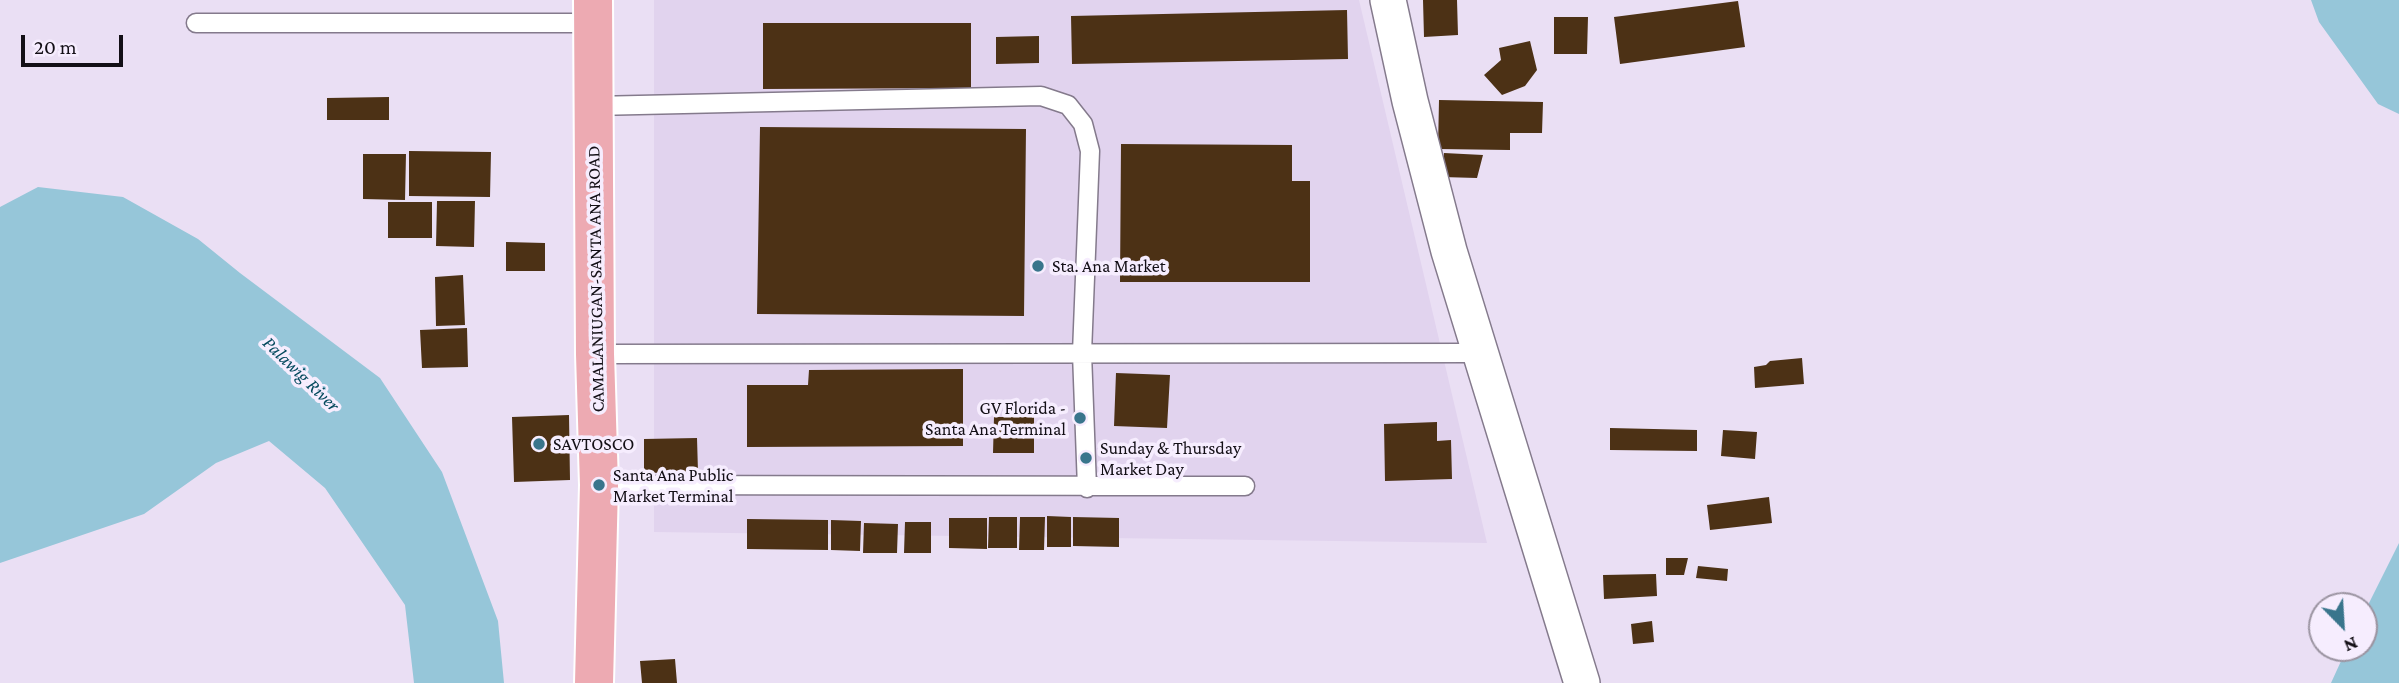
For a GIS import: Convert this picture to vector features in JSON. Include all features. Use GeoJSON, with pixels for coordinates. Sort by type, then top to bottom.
{"type":"FeatureCollection","features":[{"type":"Feature","properties":{"kind":"main road","name":"CAMALANIUGAN-SANTA ANA ROAD"},"geometry":{"type":"LineString","coordinates":[[593,11],[595,354],[599,485],[594,683]]}},
{"type":"Feature","properties":{"kind":"street"},"geometry":{"type":"LineString","coordinates":[[1388,0],[1410,101],[1449,251],[1582,683]]}},
{"type":"Feature","properties":{"kind":"lane"},"geometry":{"type":"LineString","coordinates":[[196,23],[593,11]]}},
{"type":"Feature","properties":{"kind":"lane"},"geometry":{"type":"LineString","coordinates":[[594,106],[1041,96],[1068,105],[1083,124],[1090,151],[1082,353],[1087,488]]}},
{"type":"Feature","properties":{"kind":"lane"},"geometry":{"type":"LineString","coordinates":[[595,354],[1480,353]]}},
{"type":"Feature","properties":{"kind":"lane"},"geometry":{"type":"LineString","coordinates":[[599,485],[1087,488],[1245,486]]}},
{"type":"Feature","properties":{"kind":"shaded area","name":"Sta. Ana Market"},"geometry":{"type":"Polygon","coordinates":[[[654,0],[1359,0],[1487,543],[654,532],[654,0]]]}},
{"type":"Feature","properties":{"kind":"water"},"geometry":{"type":"Polygon","coordinates":[[[2311,0],[2399,0],[2399,114],[2378,104],[2319,22],[2311,0]]]}},
{"type":"Feature","properties":{"kind":"water","name":"Palawig River"},"geometry":{"type":"Polygon","coordinates":[[[38,187],[123,197],[198,239],[380,378],[442,472],[498,621],[504,683],[414,683],[405,605],[325,488],[269,441],[216,463],[144,514],[0,563],[0,207],[38,187]]]}},
{"type":"Feature","properties":{"kind":"water"},"geometry":{"type":"Polygon","coordinates":[[[2399,543],[2399,683],[2331,683],[2341,662],[2378,662],[2378,592],[2374,592],[2399,543]]]}},
{"type":"Feature","properties":{"kind":"building"},"geometry":{"type":"Polygon","coordinates":[[[1423,0],[1457,0],[1458,35],[1424,37],[1423,0]]]}},
{"type":"Feature","properties":{"kind":"building"},"geometry":{"type":"Polygon","coordinates":[[[1738,1],[1745,47],[1620,64],[1614,17],[1738,1]]]}},
{"type":"Feature","properties":{"kind":"building"},"geometry":{"type":"Polygon","coordinates":[[[1347,10],[1348,59],[1072,64],[1071,16],[1347,10]]]}},
{"type":"Feature","properties":{"kind":"building"},"geometry":{"type":"Polygon","coordinates":[[[1554,17],[1588,17],[1587,54],[1554,54],[1554,17]]]}},
{"type":"Feature","properties":{"kind":"building"},"geometry":{"type":"Polygon","coordinates":[[[763,23],[971,23],[971,88],[763,89],[763,23]]]}},
{"type":"Feature","properties":{"kind":"building"},"geometry":{"type":"Polygon","coordinates":[[[1039,36],[1039,63],[996,64],[996,37],[1039,36]]]}},
{"type":"Feature","properties":{"kind":"building"},"geometry":{"type":"Polygon","coordinates":[[[1530,41],[1537,70],[1525,86],[1502,95],[1484,75],[1501,60],[1499,48],[1530,41]]]}},
{"type":"Feature","properties":{"kind":"building"},"geometry":{"type":"Polygon","coordinates":[[[389,97],[389,120],[327,120],[327,98],[389,97]]]}},
{"type":"Feature","properties":{"kind":"building"},"geometry":{"type":"Polygon","coordinates":[[[1439,100],[1543,102],[1542,133],[1510,133],[1510,150],[1438,149],[1439,100]]]}},
{"type":"Feature","properties":{"kind":"building"},"geometry":{"type":"Polygon","coordinates":[[[760,127],[1026,129],[1024,316],[757,314],[760,127]]]}},
{"type":"Feature","properties":{"kind":"building"},"geometry":{"type":"Polygon","coordinates":[[[1121,144],[1292,145],[1292,181],[1310,181],[1310,282],[1120,282],[1121,144]]]}},
{"type":"Feature","properties":{"kind":"building"},"geometry":{"type":"Polygon","coordinates":[[[409,151],[491,152],[490,197],[409,196],[409,151]]]}},
{"type":"Feature","properties":{"kind":"building"},"geometry":{"type":"Polygon","coordinates":[[[1444,153],[1483,155],[1477,178],[1442,177],[1444,153]]]}},
{"type":"Feature","properties":{"kind":"building"},"geometry":{"type":"Polygon","coordinates":[[[363,154],[406,154],[405,200],[363,199],[363,154]]]}},
{"type":"Feature","properties":{"kind":"building"},"geometry":{"type":"Polygon","coordinates":[[[437,201],[475,201],[474,247],[436,246],[437,201]]]}},
{"type":"Feature","properties":{"kind":"building"},"geometry":{"type":"Polygon","coordinates":[[[388,202],[432,202],[432,238],[388,238],[388,202]]]}},
{"type":"Feature","properties":{"kind":"building"},"geometry":{"type":"Polygon","coordinates":[[[506,242],[545,243],[545,271],[506,271],[506,242]]]}},
{"type":"Feature","properties":{"kind":"building"},"geometry":{"type":"Polygon","coordinates":[[[463,275],[465,325],[436,326],[435,277],[463,275]]]}},
{"type":"Feature","properties":{"kind":"building"},"geometry":{"type":"Polygon","coordinates":[[[467,328],[468,367],[422,368],[420,330],[467,328]]]}},
{"type":"Feature","properties":{"kind":"building"},"geometry":{"type":"Polygon","coordinates":[[[1802,358],[1804,384],[1755,388],[1754,367],[1766,365],[1770,361],[1802,358]]]}},
{"type":"Feature","properties":{"kind":"building"},"geometry":{"type":"Polygon","coordinates":[[[963,369],[963,446],[747,447],[747,385],[808,385],[809,370],[963,369]]]}},
{"type":"Feature","properties":{"kind":"building"},"geometry":{"type":"Polygon","coordinates":[[[1116,373],[1170,375],[1167,428],[1114,426],[1116,373]]]}},
{"type":"Feature","properties":{"kind":"building"},"geometry":{"type":"Polygon","coordinates":[[[569,415],[570,480],[514,482],[512,417],[569,415]]]}},
{"type":"Feature","properties":{"kind":"building"},"geometry":{"type":"Polygon","coordinates":[[[994,417],[1034,417],[1034,453],[993,453],[994,417]]]}},
{"type":"Feature","properties":{"kind":"building"},"geometry":{"type":"Polygon","coordinates":[[[1437,422],[1437,441],[1451,440],[1452,479],[1385,481],[1384,424],[1437,422]]]}},
{"type":"Feature","properties":{"kind":"building"},"geometry":{"type":"Polygon","coordinates":[[[1610,428],[1697,430],[1697,451],[1610,450],[1610,428]]]}},
{"type":"Feature","properties":{"kind":"building"},"geometry":{"type":"Polygon","coordinates":[[[1723,430],[1757,432],[1755,459],[1721,456],[1723,430]]]}},
{"type":"Feature","properties":{"kind":"building"},"geometry":{"type":"Polygon","coordinates":[[[697,438],[698,472],[644,473],[644,439],[697,438]]]}},
{"type":"Feature","properties":{"kind":"building"},"geometry":{"type":"Polygon","coordinates":[[[1769,497],[1772,523],[1710,530],[1707,505],[1769,497]]]}},
{"type":"Feature","properties":{"kind":"building"},"geometry":{"type":"Polygon","coordinates":[[[1047,516],[1071,517],[1071,547],[1047,547],[1047,516]]]}},
{"type":"Feature","properties":{"kind":"building"},"geometry":{"type":"Polygon","coordinates":[[[989,517],[1017,517],[1017,548],[988,548],[989,517]]]}},
{"type":"Feature","properties":{"kind":"building"},"geometry":{"type":"Polygon","coordinates":[[[1020,517],[1045,517],[1044,550],[1019,550],[1020,517]]]}},
{"type":"Feature","properties":{"kind":"building"},"geometry":{"type":"Polygon","coordinates":[[[1073,517],[1119,518],[1119,547],[1073,546],[1073,517]]]}},
{"type":"Feature","properties":{"kind":"building"},"geometry":{"type":"Polygon","coordinates":[[[949,518],[987,518],[987,549],[949,548],[949,518]]]}},
{"type":"Feature","properties":{"kind":"building"},"geometry":{"type":"Polygon","coordinates":[[[747,519],[828,520],[828,550],[747,549],[747,519]]]}},
{"type":"Feature","properties":{"kind":"building"},"geometry":{"type":"Polygon","coordinates":[[[831,520],[861,521],[860,551],[831,550],[831,520]]]}},
{"type":"Feature","properties":{"kind":"building"},"geometry":{"type":"Polygon","coordinates":[[[905,522],[931,522],[931,553],[904,553],[905,522]]]}},
{"type":"Feature","properties":{"kind":"building"},"geometry":{"type":"Polygon","coordinates":[[[864,523],[898,524],[897,553],[863,553],[864,523]]]}},
{"type":"Feature","properties":{"kind":"building"},"geometry":{"type":"Polygon","coordinates":[[[1666,558],[1688,558],[1684,575],[1666,575],[1666,558]]]}},
{"type":"Feature","properties":{"kind":"building"},"geometry":{"type":"Polygon","coordinates":[[[1698,566],[1728,569],[1727,581],[1696,578],[1698,566]]]}},
{"type":"Feature","properties":{"kind":"building"},"geometry":{"type":"Polygon","coordinates":[[[1656,574],[1657,596],[1604,599],[1603,575],[1656,574]]]}},
{"type":"Feature","properties":{"kind":"building"},"geometry":{"type":"Polygon","coordinates":[[[1652,621],[1654,642],[1633,644],[1631,624],[1652,621]]]}},
{"type":"Feature","properties":{"kind":"building"},"geometry":{"type":"Polygon","coordinates":[[[675,659],[677,683],[642,683],[640,661],[675,659]]]}},
{"type":"Feature","properties":{"kind":"place","name":"Sta. Ana Market"},"geometry":{"type":"Point","coordinates":[1038,266]}},
{"type":"Feature","properties":{"kind":"place","name":"GV Florida - Santa Ana Terminal"},"geometry":{"type":"Point","coordinates":[1080,418]}},
{"type":"Feature","properties":{"kind":"place","name":"SAVTOSCO"},"geometry":{"type":"Point","coordinates":[539,444]}},
{"type":"Feature","properties":{"kind":"place","name":"Sunday & Thursday Market Day"},"geometry":{"type":"Point","coordinates":[1086,458]}},
{"type":"Feature","properties":{"kind":"place","name":"Santa Ana Public Market Terminal"},"geometry":{"type":"Point","coordinates":[599,485]}}]}
